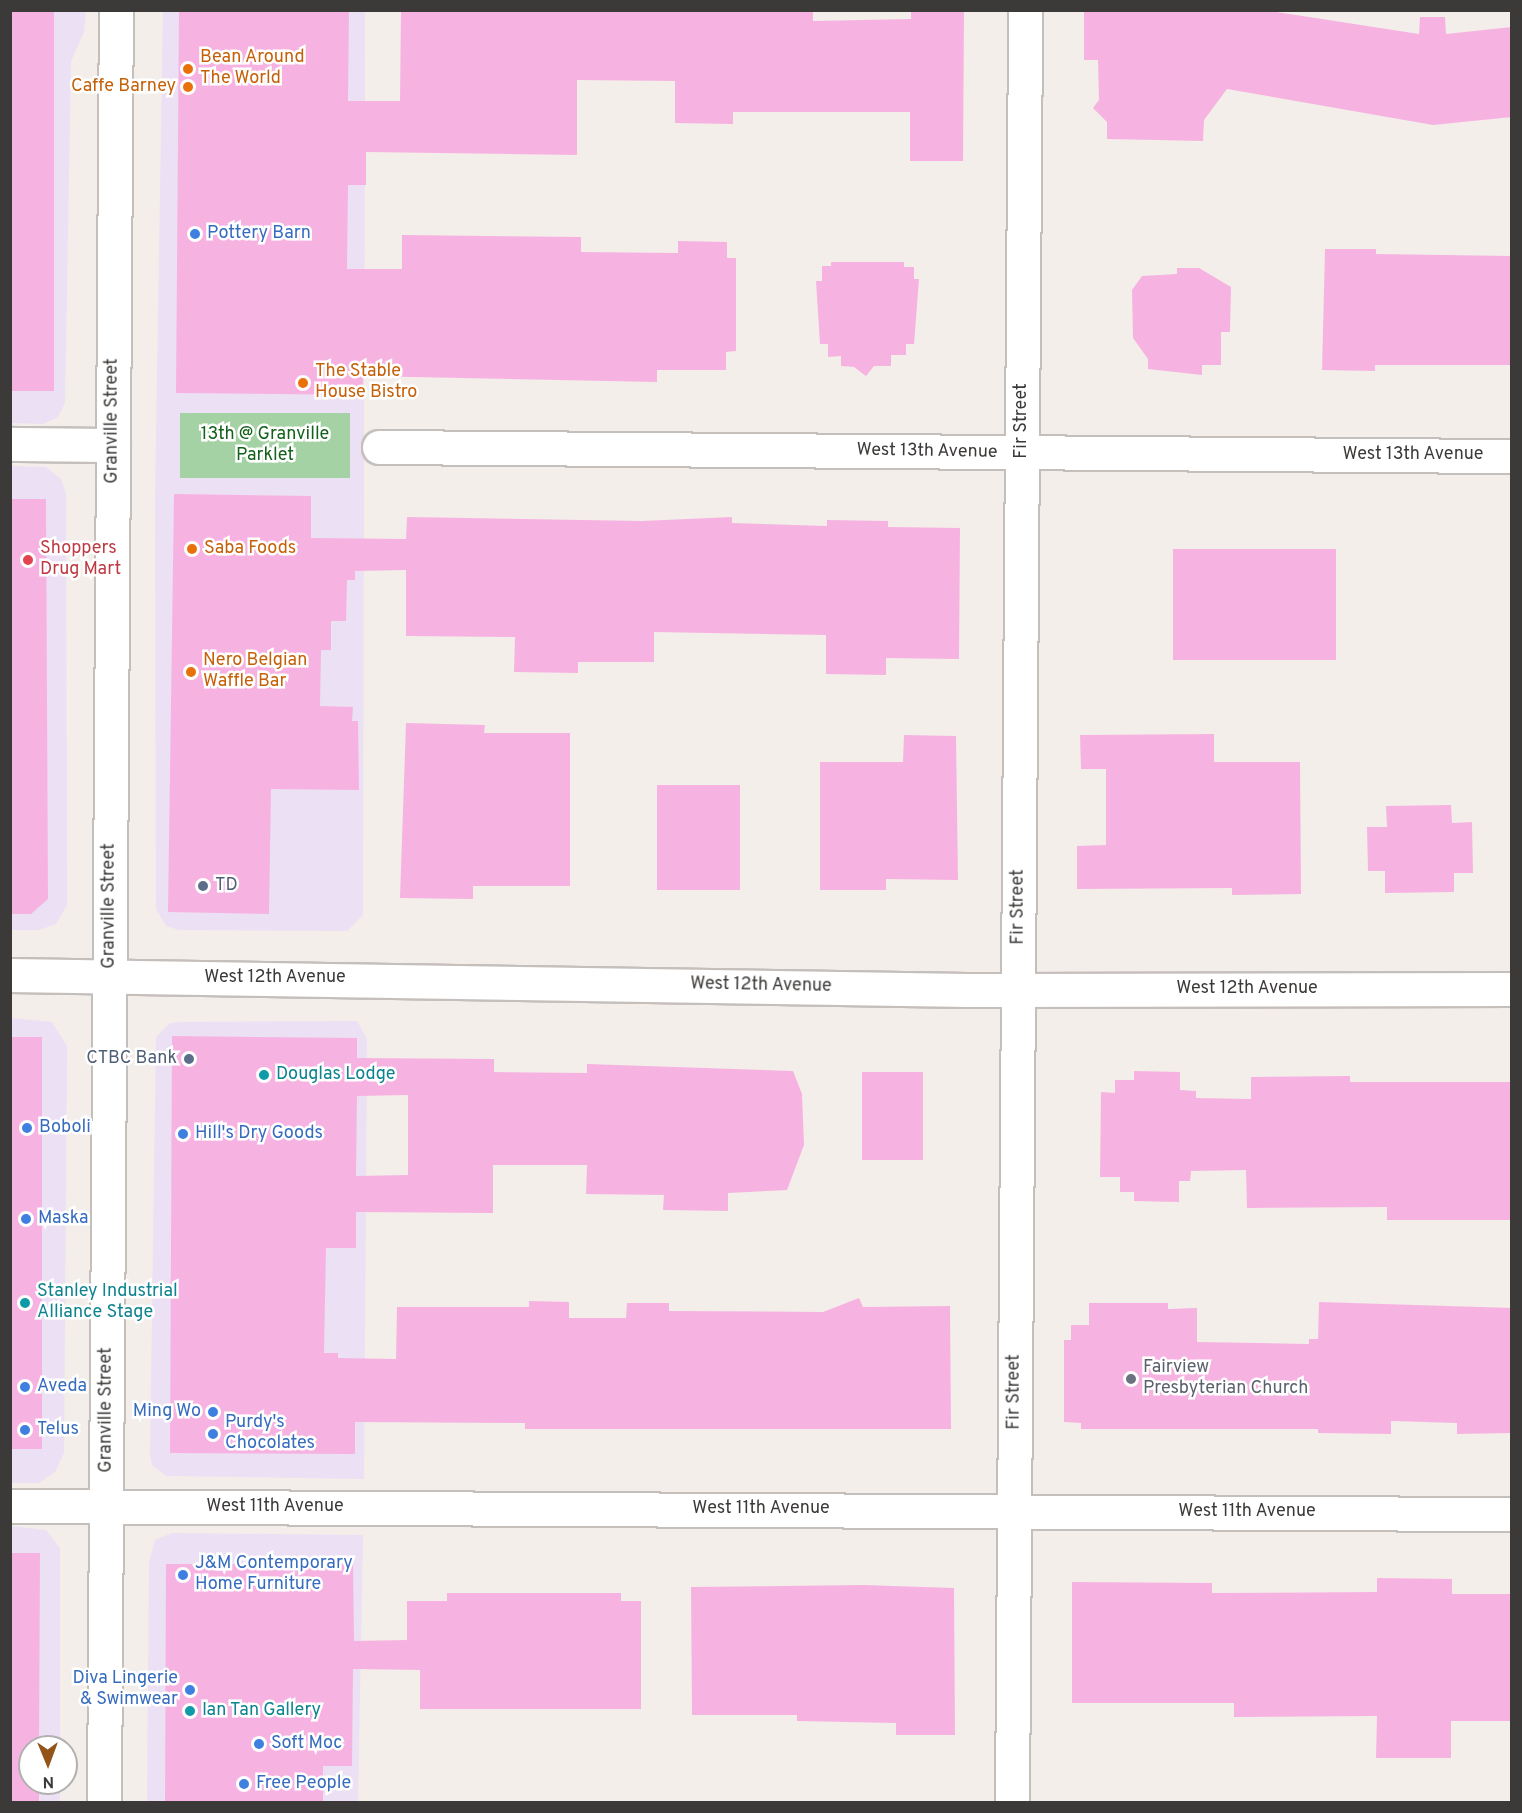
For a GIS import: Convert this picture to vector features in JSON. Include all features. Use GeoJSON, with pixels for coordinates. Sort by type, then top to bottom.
{"type":"FeatureCollection","features":[{"type":"Feature","properties":{"kind":"main road","name":"Granville Street"},"geometry":{"type":"LineString","coordinates":[[104,1803],[116,10]]}},
{"type":"Feature","properties":{"kind":"main road","name":"Fir Street"},"geometry":{"type":"LineString","coordinates":[[1012,1803],[1025,10]]}},
{"type":"Feature","properties":{"kind":"main road"},"geometry":{"type":"LineString","coordinates":[[10,444],[113,445]]}},
{"type":"Feature","properties":{"kind":"main road","name":"West 13th Avenue"},"geometry":{"type":"LineString","coordinates":[[380,447],[1512,456]]}},
{"type":"Feature","properties":{"kind":"main road","name":"West 12th Avenue"},"geometry":{"type":"LineString","coordinates":[[10,975],[1019,990],[1512,988]]}},
{"type":"Feature","properties":{"kind":"main road","name":"West 11th Avenue"},"geometry":{"type":"LineString","coordinates":[[10,1506],[1512,1514]]}},
{"type":"Feature","properties":{"kind":"shaded area"},"geometry":{"type":"Polygon","coordinates":[[[11,11],[86,11],[84,32],[71,61],[65,403],[58,417],[43,424],[11,423],[11,11]]]}},
{"type":"Feature","properties":{"kind":"shaded area"},"geometry":{"type":"Polygon","coordinates":[[[163,11],[365,11],[363,915],[347,931],[179,930],[166,926],[156,909],[155,500],[163,11]]]}},
{"type":"Feature","properties":{"kind":"shaded area"},"geometry":{"type":"Polygon","coordinates":[[[11,466],[46,467],[61,479],[66,494],[67,905],[56,924],[39,930],[11,930],[11,466]]]}},
{"type":"Feature","properties":{"kind":"shaded area"},"geometry":{"type":"Polygon","coordinates":[[[11,1018],[52,1022],[67,1046],[64,1453],[55,1472],[39,1483],[11,1483],[11,1018]]]}},
{"type":"Feature","properties":{"kind":"shaded area"},"geometry":{"type":"Polygon","coordinates":[[[357,1021],[367,1039],[364,1479],[166,1476],[152,1465],[150,1454],[156,1037],[170,1023],[182,1022],[357,1021]]]}},
{"type":"Feature","properties":{"kind":"shaded area"},"geometry":{"type":"Polygon","coordinates":[[[11,1526],[46,1530],[60,1548],[60,1735],[18,1735],[18,1795],[60,1795],[60,1802],[11,1802],[11,1526]]]}},
{"type":"Feature","properties":{"kind":"shaded area"},"geometry":{"type":"Polygon","coordinates":[[[172,1533],[363,1535],[358,1802],[147,1802],[149,1563],[155,1540],[172,1533]]]}},
{"type":"Feature","properties":{"kind":"green space","name":"13th @ Granville Parklet"},"geometry":{"type":"Polygon","coordinates":[[[180,413],[350,413],[350,478],[180,478],[180,413]]]}},
{"type":"Feature","properties":{"kind":"building"},"geometry":{"type":"Polygon","coordinates":[[[10,10],[54,10],[54,391],[10,391],[10,10]]]}},
{"type":"Feature","properties":{"kind":"building"},"geometry":{"type":"Polygon","coordinates":[[[179,10],[349,10],[348,101],[400,101],[401,10],[813,10],[813,21],[911,19],[911,10],[964,10],[963,161],[910,161],[910,112],[733,112],[733,124],[675,123],[675,81],[577,80],[577,155],[366,152],[366,185],[348,185],[347,269],[402,269],[402,235],[581,237],[581,252],[678,253],[678,241],[727,242],[727,258],[736,258],[736,351],[726,352],[726,370],[657,370],[657,382],[363,376],[363,395],[176,393],[179,10]]]}},
{"type":"Feature","properties":{"kind":"building"},"geometry":{"type":"Polygon","coordinates":[[[1084,10],[1264,10],[1419,34],[1420,17],[1445,17],[1446,34],[1512,27],[1512,117],[1433,125],[1227,89],[1204,120],[1203,141],[1107,139],[1107,122],[1093,108],[1099,100],[1098,60],[1084,60],[1084,10]]]}},
{"type":"Feature","properties":{"kind":"building"},"geometry":{"type":"Polygon","coordinates":[[[1325,249],[1376,249],[1376,254],[1512,256],[1512,365],[1375,365],[1375,371],[1322,370],[1325,249]]]}},
{"type":"Feature","properties":{"kind":"building"},"geometry":{"type":"Polygon","coordinates":[[[831,262],[904,262],[904,267],[914,267],[914,279],[919,279],[914,344],[906,344],[906,355],[891,355],[891,366],[874,366],[866,376],[854,367],[841,366],[841,356],[828,357],[828,344],[820,344],[816,281],[822,281],[822,266],[831,266],[831,262]]]}},
{"type":"Feature","properties":{"kind":"building"},"geometry":{"type":"Polygon","coordinates":[[[1177,268],[1199,268],[1231,287],[1230,332],[1221,332],[1221,365],[1202,365],[1202,375],[1148,369],[1148,359],[1133,338],[1132,290],[1142,276],[1177,274],[1177,268]]]}},
{"type":"Feature","properties":{"kind":"building"},"geometry":{"type":"Polygon","coordinates":[[[174,494],[311,496],[311,538],[406,539],[407,517],[642,521],[732,517],[732,523],[827,526],[827,520],[888,521],[888,527],[960,528],[959,659],[886,658],[886,675],[826,674],[826,635],[654,632],[654,662],[578,662],[578,673],[514,672],[515,637],[406,636],[406,570],[355,571],[355,580],[347,580],[346,621],[331,621],[331,650],[321,650],[320,706],[353,707],[352,721],[358,721],[359,790],[271,789],[269,914],[168,912],[174,494]]]}},
{"type":"Feature","properties":{"kind":"building"},"geometry":{"type":"Polygon","coordinates":[[[10,499],[46,499],[48,899],[31,914],[10,914],[10,499]]]}},
{"type":"Feature","properties":{"kind":"building"},"geometry":{"type":"Polygon","coordinates":[[[1173,549],[1336,549],[1336,660],[1173,660],[1173,549]]]}},
{"type":"Feature","properties":{"kind":"building"},"geometry":{"type":"Polygon","coordinates":[[[406,723],[485,725],[484,733],[570,733],[570,886],[473,886],[473,899],[400,898],[406,723]]]}},
{"type":"Feature","properties":{"kind":"building"},"geometry":{"type":"Polygon","coordinates":[[[1214,734],[1214,762],[1300,762],[1301,894],[1232,895],[1232,888],[1077,889],[1077,846],[1106,845],[1106,769],[1081,769],[1080,735],[1214,734]]]}},
{"type":"Feature","properties":{"kind":"building"},"geometry":{"type":"Polygon","coordinates":[[[904,735],[956,736],[958,880],[886,879],[886,890],[820,890],[820,762],[903,762],[904,735]]]}},
{"type":"Feature","properties":{"kind":"building"},"geometry":{"type":"Polygon","coordinates":[[[657,785],[740,785],[740,890],[657,890],[657,785]]]}},
{"type":"Feature","properties":{"kind":"building"},"geometry":{"type":"Polygon","coordinates":[[[1451,805],[1452,823],[1472,822],[1473,873],[1454,873],[1454,892],[1385,893],[1385,871],[1368,871],[1367,827],[1387,827],[1386,806],[1451,805]]]}},
{"type":"Feature","properties":{"kind":"building"},"geometry":{"type":"Polygon","coordinates":[[[172,1036],[357,1038],[357,1058],[494,1059],[494,1072],[587,1073],[587,1064],[793,1071],[802,1094],[804,1145],[787,1190],[728,1193],[728,1211],[663,1210],[664,1195],[586,1194],[587,1165],[493,1165],[493,1213],[356,1212],[356,1248],[326,1248],[324,1353],[338,1353],[338,1358],[396,1359],[397,1307],[529,1307],[529,1301],[569,1302],[569,1318],[626,1318],[627,1303],[669,1303],[669,1311],[823,1312],[859,1298],[863,1307],[950,1306],[951,1429],[525,1429],[525,1423],[355,1422],[355,1454],[170,1453],[172,1036]],[[408,1095],[357,1096],[356,1176],[408,1175],[408,1095]]]}},
{"type":"Feature","properties":{"kind":"building"},"geometry":{"type":"Polygon","coordinates":[[[10,1037],[42,1037],[42,1449],[10,1449],[10,1037]]]}},
{"type":"Feature","properties":{"kind":"building"},"geometry":{"type":"Polygon","coordinates":[[[1134,1071],[1180,1072],[1180,1090],[1196,1091],[1196,1098],[1251,1099],[1251,1077],[1350,1076],[1350,1082],[1512,1082],[1512,1220],[1387,1220],[1387,1207],[1247,1208],[1246,1170],[1191,1171],[1190,1181],[1179,1181],[1179,1202],[1134,1201],[1134,1192],[1120,1192],[1120,1177],[1100,1177],[1101,1092],[1115,1093],[1115,1080],[1134,1080],[1134,1071]]]}},
{"type":"Feature","properties":{"kind":"building"},"geometry":{"type":"Polygon","coordinates":[[[862,1072],[923,1072],[923,1160],[862,1160],[862,1072]]]}},
{"type":"Feature","properties":{"kind":"building"},"geometry":{"type":"Polygon","coordinates":[[[1319,1302],[1512,1308],[1512,1433],[1457,1434],[1457,1423],[1391,1421],[1391,1434],[1318,1433],[1318,1429],[1081,1429],[1081,1423],[1064,1422],[1064,1340],[1071,1340],[1071,1325],[1089,1325],[1089,1303],[1168,1303],[1168,1309],[1197,1308],[1197,1342],[1309,1344],[1309,1339],[1318,1339],[1319,1302]]]}},
{"type":"Feature","properties":{"kind":"building"},"geometry":{"type":"Polygon","coordinates":[[[10,1553],[40,1553],[39,1735],[18,1735],[18,1795],[39,1795],[39,1803],[10,1803],[10,1553]]]}},
{"type":"Feature","properties":{"kind":"building"},"geometry":{"type":"Polygon","coordinates":[[[166,1564],[353,1564],[354,1641],[407,1640],[407,1601],[447,1601],[447,1593],[621,1593],[621,1601],[641,1601],[641,1709],[420,1709],[420,1670],[353,1669],[352,1766],[323,1766],[323,1803],[165,1803],[166,1564]]]}},
{"type":"Feature","properties":{"kind":"building"},"geometry":{"type":"Polygon","coordinates":[[[1377,1578],[1452,1579],[1452,1594],[1512,1594],[1512,1721],[1451,1721],[1451,1758],[1376,1758],[1377,1716],[1234,1717],[1234,1703],[1072,1703],[1072,1582],[1212,1583],[1212,1593],[1377,1592],[1377,1578]]]}},
{"type":"Feature","properties":{"kind":"building"},"geometry":{"type":"Polygon","coordinates":[[[863,1585],[954,1588],[955,1735],[896,1735],[896,1723],[797,1721],[797,1715],[692,1715],[691,1587],[863,1585]]]}},
{"type":"Feature","properties":{"kind":"place","name":"Bean Around The World"},"geometry":{"type":"Point","coordinates":[188,69]}},
{"type":"Feature","properties":{"kind":"place","name":"Caffe Barney"},"geometry":{"type":"Point","coordinates":[188,87]}},
{"type":"Feature","properties":{"kind":"place","name":"Pottery Barn"},"geometry":{"type":"Point","coordinates":[195,234]}},
{"type":"Feature","properties":{"kind":"place","name":"The Stable House Bistro"},"geometry":{"type":"Point","coordinates":[303,383]}},
{"type":"Feature","properties":{"kind":"place","name":"Saba Foods"},"geometry":{"type":"Point","coordinates":[192,549]}},
{"type":"Feature","properties":{"kind":"place","name":"Shoppers Drug Mart"},"geometry":{"type":"Point","coordinates":[28,560]}},
{"type":"Feature","properties":{"kind":"place","name":"Nero Belgian Waffle Bar"},"geometry":{"type":"Point","coordinates":[191,672]}},
{"type":"Feature","properties":{"kind":"place","name":"TD"},"geometry":{"type":"Point","coordinates":[203,886]}},
{"type":"Feature","properties":{"kind":"place","name":"CTBC Bank"},"geometry":{"type":"Point","coordinates":[189,1059]}},
{"type":"Feature","properties":{"kind":"place","name":"Douglas Lodge"},"geometry":{"type":"Point","coordinates":[264,1075]}},
{"type":"Feature","properties":{"kind":"place","name":"Boboli"},"geometry":{"type":"Point","coordinates":[27,1128]}},
{"type":"Feature","properties":{"kind":"place","name":"Hill's Dry Goods"},"geometry":{"type":"Point","coordinates":[183,1134]}},
{"type":"Feature","properties":{"kind":"place","name":"Maska"},"geometry":{"type":"Point","coordinates":[26,1219]}},
{"type":"Feature","properties":{"kind":"place","name":"Stanley Industrial Alliance Stage"},"geometry":{"type":"Point","coordinates":[25,1303]}},
{"type":"Feature","properties":{"kind":"place","name":"Fairview Presbyterian Church"},"geometry":{"type":"Point","coordinates":[1131,1379]}},
{"type":"Feature","properties":{"kind":"place","name":"Aveda"},"geometry":{"type":"Point","coordinates":[25,1387]}},
{"type":"Feature","properties":{"kind":"place","name":"Ming Wo"},"geometry":{"type":"Point","coordinates":[213,1412]}},
{"type":"Feature","properties":{"kind":"place","name":"Telus"},"geometry":{"type":"Point","coordinates":[25,1430]}},
{"type":"Feature","properties":{"kind":"place","name":"Purdy's Chocolates"},"geometry":{"type":"Point","coordinates":[213,1434]}},
{"type":"Feature","properties":{"kind":"place","name":"J&M Contemporary Home Furniture"},"geometry":{"type":"Point","coordinates":[183,1575]}},
{"type":"Feature","properties":{"kind":"place","name":"Diva Lingerie & Swimwear"},"geometry":{"type":"Point","coordinates":[190,1690]}},
{"type":"Feature","properties":{"kind":"place","name":"Ian Tan Gallery"},"geometry":{"type":"Point","coordinates":[190,1711]}},
{"type":"Feature","properties":{"kind":"place","name":"Soft Moc"},"geometry":{"type":"Point","coordinates":[259,1744]}},
{"type":"Feature","properties":{"kind":"place","name":"Free People"},"geometry":{"type":"Point","coordinates":[244,1784]}}]}
